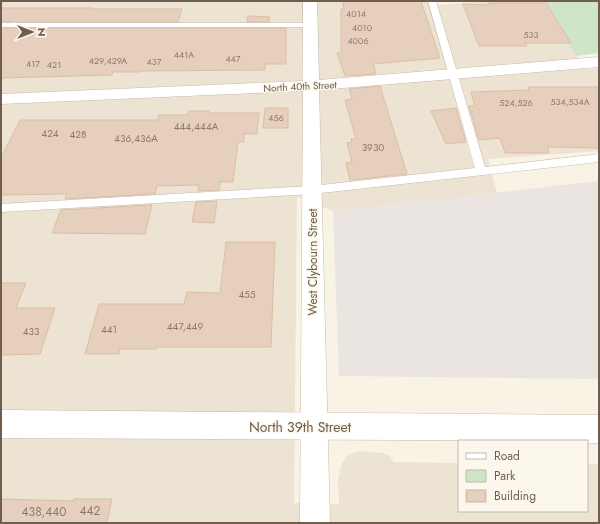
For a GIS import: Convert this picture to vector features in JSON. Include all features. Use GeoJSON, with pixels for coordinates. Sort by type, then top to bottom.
{"type":"FeatureCollection","features":[{"type":"Feature","properties":{"kind":"street","name":"West Clybourn Street"},"geometry":{"type":"LineString","coordinates":[[310,1],[315,523]]}},
{"type":"Feature","properties":{"kind":"street","name":"North 40th Street"},"geometry":{"type":"LineString","coordinates":[[1,99],[310,86],[452,73],[599,62]]}},
{"type":"Feature","properties":{"kind":"street","name":"North 39th Street"},"geometry":{"type":"LineString","coordinates":[[1,424],[599,429]]}},
{"type":"Feature","properties":{"kind":"lane"},"geometry":{"type":"LineString","coordinates":[[435,1],[452,73],[481,171]]}},
{"type":"Feature","properties":{"kind":"lane"},"geometry":{"type":"LineString","coordinates":[[1,25],[310,25]]}},
{"type":"Feature","properties":{"kind":"lane"},"geometry":{"type":"LineString","coordinates":[[1,208],[312,190],[599,158]]}},
{"type":"Feature","properties":{"kind":"path"},"geometry":{"type":"LineString","coordinates":[[594,1],[599,2]]}},
{"type":"Feature","properties":{"kind":"shaded area"},"geometry":{"type":"Polygon","coordinates":[[[1,1],[427,1],[429,6],[484,1],[545,1],[584,69],[599,68],[599,151],[488,159],[497,193],[333,211],[297,197],[294,503],[339,504],[338,480],[342,463],[348,455],[358,451],[383,453],[390,456],[394,462],[458,463],[458,512],[588,512],[588,464],[599,464],[599,523],[1,523],[1,1]]]}},
{"type":"Feature","properties":{"kind":"shaded area"},"geometry":{"type":"Polygon","coordinates":[[[599,181],[599,379],[339,376],[333,211],[599,181]]]}},
{"type":"Feature","properties":{"kind":"green space"},"geometry":{"type":"Polygon","coordinates":[[[545,1],[599,1],[599,53],[576,56],[545,1]]]}},
{"type":"Feature","properties":{"kind":"building"},"geometry":{"type":"Polygon","coordinates":[[[343,1],[421,1],[440,58],[373,64],[376,74],[345,76],[337,53],[341,53],[341,9],[344,9],[343,1]]]}},
{"type":"Feature","properties":{"kind":"building"},"geometry":{"type":"Polygon","coordinates":[[[488,3],[546,3],[571,43],[525,43],[527,46],[479,46],[463,4],[489,5],[488,3]]]}},
{"type":"Feature","properties":{"kind":"building"},"geometry":{"type":"Polygon","coordinates":[[[1,8],[182,9],[178,22],[1,22],[1,8]]]}},
{"type":"Feature","properties":{"kind":"building"},"geometry":{"type":"Polygon","coordinates":[[[248,16],[270,17],[269,22],[247,22],[248,16]]]}},
{"type":"Feature","properties":{"kind":"building"},"geometry":{"type":"Polygon","coordinates":[[[1,28],[286,28],[286,64],[265,64],[265,70],[140,71],[113,72],[112,75],[1,78],[1,28]]]}},
{"type":"Feature","properties":{"kind":"building"},"geometry":{"type":"Polygon","coordinates":[[[380,86],[407,174],[350,180],[346,163],[352,162],[347,143],[352,142],[351,139],[356,139],[345,100],[352,99],[349,89],[380,86]]]}},
{"type":"Feature","properties":{"kind":"building"},"geometry":{"type":"Polygon","coordinates":[[[528,87],[599,87],[599,148],[547,147],[549,153],[505,153],[500,138],[479,140],[469,106],[475,106],[471,92],[529,90],[528,87]]]}},
{"type":"Feature","properties":{"kind":"building"},"geometry":{"type":"Polygon","coordinates":[[[265,108],[288,108],[288,128],[263,128],[265,108]]]}},
{"type":"Feature","properties":{"kind":"building"},"geometry":{"type":"Polygon","coordinates":[[[456,108],[466,142],[446,144],[431,111],[456,108]]]}},
{"type":"Feature","properties":{"kind":"building"},"geometry":{"type":"Polygon","coordinates":[[[189,111],[209,111],[208,113],[259,113],[257,134],[244,134],[244,142],[238,142],[233,182],[220,182],[219,190],[198,191],[199,185],[157,186],[155,194],[65,199],[67,194],[1,195],[1,158],[20,120],[158,120],[159,115],[188,115],[189,111]]]}},
{"type":"Feature","properties":{"kind":"building"},"geometry":{"type":"Polygon","coordinates":[[[217,201],[214,223],[192,222],[196,202],[217,201]]]}},
{"type":"Feature","properties":{"kind":"building"},"geometry":{"type":"Polygon","coordinates":[[[152,205],[145,234],[52,233],[61,210],[152,205]]]}},
{"type":"Feature","properties":{"kind":"building"},"geometry":{"type":"Polygon","coordinates":[[[226,242],[275,242],[271,347],[156,347],[156,349],[120,349],[119,354],[85,354],[99,304],[184,304],[187,292],[220,293],[226,242]]]}},
{"type":"Feature","properties":{"kind":"building"},"geometry":{"type":"Polygon","coordinates":[[[1,283],[26,283],[16,308],[55,308],[40,354],[1,355],[1,283]]]}},
{"type":"Feature","properties":{"kind":"building"},"geometry":{"type":"Polygon","coordinates":[[[1,499],[74,501],[74,499],[112,499],[107,523],[1,523],[1,499]]]}}]}
